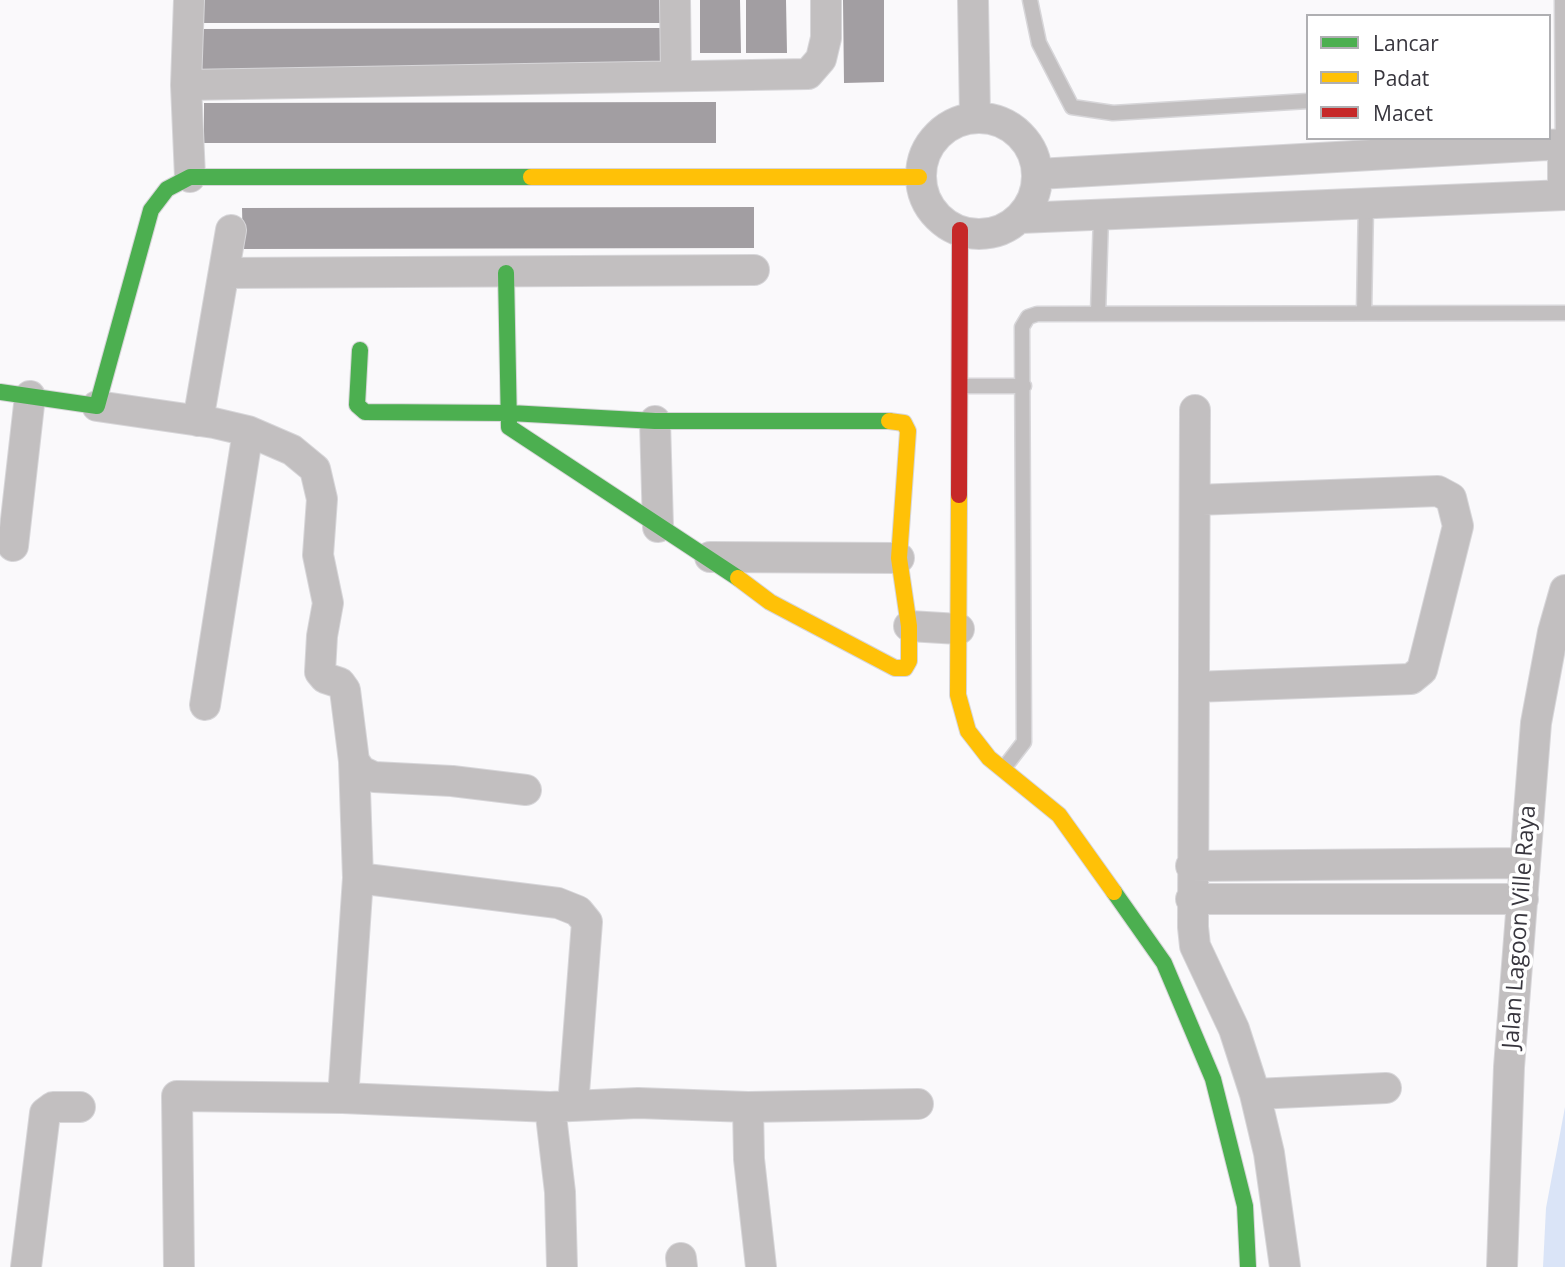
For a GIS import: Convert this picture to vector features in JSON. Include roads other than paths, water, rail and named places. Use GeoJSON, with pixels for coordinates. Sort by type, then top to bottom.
{"type":"FeatureCollection","features":[{"type":"Feature","properties":{"kind":"street"},"geometry":{"type":"LineString","coordinates":[[189,0],[186,85],[190,177]]}},
{"type":"Feature","properties":{"kind":"street"},"geometry":{"type":"LineString","coordinates":[[675,0],[676,75]]}},
{"type":"Feature","properties":{"kind":"street"},"geometry":{"type":"LineString","coordinates":[[186,85],[808,74],[821,59],[826,38],[826,0]]}},
{"type":"Feature","properties":{"kind":"street"},"geometry":{"type":"LineString","coordinates":[[973,0],[975,117]]}},
{"type":"Feature","properties":{"kind":"street"},"geometry":{"type":"LineString","coordinates":[[975,117],[994,119],[1019,133],[1034,155],[1038,174],[1030,205],[1020,218],[1005,229],[986,234],[960,230],[936,216],[926,200],[919,177],[928,146],[940,132],[956,121],[975,117]]}},
{"type":"Feature","properties":{"kind":"street"},"geometry":{"type":"LineString","coordinates":[[1020,218],[1564,195],[1564,144],[1038,174]]}},
{"type":"Feature","properties":{"kind":"street"},"geometry":{"type":"LineString","coordinates":[[97,406],[151,210],[167,189],[190,177],[919,177]]}},
{"type":"Feature","properties":{"kind":"street"},"geometry":{"type":"LineString","coordinates":[[198,421],[231,230]]}},
{"type":"Feature","properties":{"kind":"street"},"geometry":{"type":"LineString","coordinates":[[960,230],[958,695],[968,731],[989,758],[1059,815],[1164,963],[1213,1079],[1245,1206],[1248,1267]]}},
{"type":"Feature","properties":{"kind":"street"},"geometry":{"type":"LineString","coordinates":[[225,273],[754,270]]}},
{"type":"Feature","properties":{"kind":"street"},"geometry":{"type":"LineString","coordinates":[[360,350],[357,405],[365,412],[510,413],[655,421],[872,419],[904,423],[908,431],[908,448],[899,558],[909,626],[909,661],[905,668],[895,668],[771,602],[710,557],[658,527],[510,428],[510,413],[506,273]]}},
{"type":"Feature","properties":{"kind":"street"},"geometry":{"type":"LineString","coordinates":[[0,392],[198,421],[248,431],[292,450],[315,470],[322,499],[318,555],[328,603],[322,636],[320,672],[325,678],[340,682],[345,690],[354,761],[358,878],[343,1098]]}},
{"type":"Feature","properties":{"kind":"street"},"geometry":{"type":"LineString","coordinates":[[13,546],[30,396]]}},
{"type":"Feature","properties":{"kind":"street"},"geometry":{"type":"LineString","coordinates":[[1195,410],[1191,866],[1195,946],[1234,1029],[1255,1094],[1269,1153],[1285,1267]]}},
{"type":"Feature","properties":{"kind":"street"},"geometry":{"type":"LineString","coordinates":[[655,421],[658,527]]}},
{"type":"Feature","properties":{"kind":"street"},"geometry":{"type":"LineString","coordinates":[[205,705],[248,431]]}},
{"type":"Feature","properties":{"kind":"street"},"geometry":{"type":"LineString","coordinates":[[1194,687],[1411,679],[1422,670],[1458,526],[1451,498],[1438,491],[1196,500]]}},
{"type":"Feature","properties":{"kind":"street"},"geometry":{"type":"LineString","coordinates":[[710,557],[899,558]]}},
{"type":"Feature","properties":{"kind":"street","name":"Jalan Lagoon Ville Raya"},"geometry":{"type":"LineString","coordinates":[[1502,1267],[1510,1067],[1536,723],[1553,632],[1565,590]]}},
{"type":"Feature","properties":{"kind":"street"},"geometry":{"type":"LineString","coordinates":[[909,626],[958,629]]}},
{"type":"Feature","properties":{"kind":"street"},"geometry":{"type":"LineString","coordinates":[[354,761],[361,771],[374,777],[452,781],[526,790]]}},
{"type":"Feature","properties":{"kind":"street"},"geometry":{"type":"LineString","coordinates":[[1191,866],[1525,863]]}},
{"type":"Feature","properties":{"kind":"street"},"geometry":{"type":"LineString","coordinates":[[358,878],[558,902],[578,911],[587,922],[562,1107],[562,1267]]}},
{"type":"Feature","properties":{"kind":"street"},"geometry":{"type":"LineString","coordinates":[[1191,899],[1523,899]]}},
{"type":"Feature","properties":{"kind":"street"},"geometry":{"type":"LineString","coordinates":[[1255,1094],[1386,1088]]}},
{"type":"Feature","properties":{"kind":"street"},"geometry":{"type":"LineString","coordinates":[[179,1267],[177,1096],[343,1098],[562,1107],[638,1103],[748,1107],[918,1104]]}},
{"type":"Feature","properties":{"kind":"street"},"geometry":{"type":"LineString","coordinates":[[26,1267],[45,1113],[53,1107],[80,1107]]}},
{"type":"Feature","properties":{"kind":"street"},"geometry":{"type":"LineString","coordinates":[[748,1107],[749,1159],[761,1267]]}},
{"type":"Feature","properties":{"kind":"lane"},"geometry":{"type":"LineString","coordinates":[[1030,0],[1036,36],[1072,107],[1113,113],[1306,101]]}},
{"type":"Feature","properties":{"kind":"lane"},"geometry":{"type":"LineString","coordinates":[[1562,0],[1559,86],[1564,144]]}},
{"type":"Feature","properties":{"kind":"lane"},"geometry":{"type":"LineString","coordinates":[[1363,313],[1366,203]]}},
{"type":"Feature","properties":{"kind":"lane"},"geometry":{"type":"LineString","coordinates":[[1098,314],[1101,215]]}},
{"type":"Feature","properties":{"kind":"lane"},"geometry":{"type":"LineString","coordinates":[[1003,769],[1024,742],[1022,327],[1028,317],[1037,314],[1565,313]]}},
{"type":"Feature","properties":{"kind":"lane"},"geometry":{"type":"LineString","coordinates":[[960,386],[1024,386]]}},
{"type":"Feature","properties":{"kind":"water"},"geometry":{"type":"Polygon","coordinates":[[[1565,1107],[1565,1267],[1543,1267],[1546,1208],[1565,1107]]]}}]}
